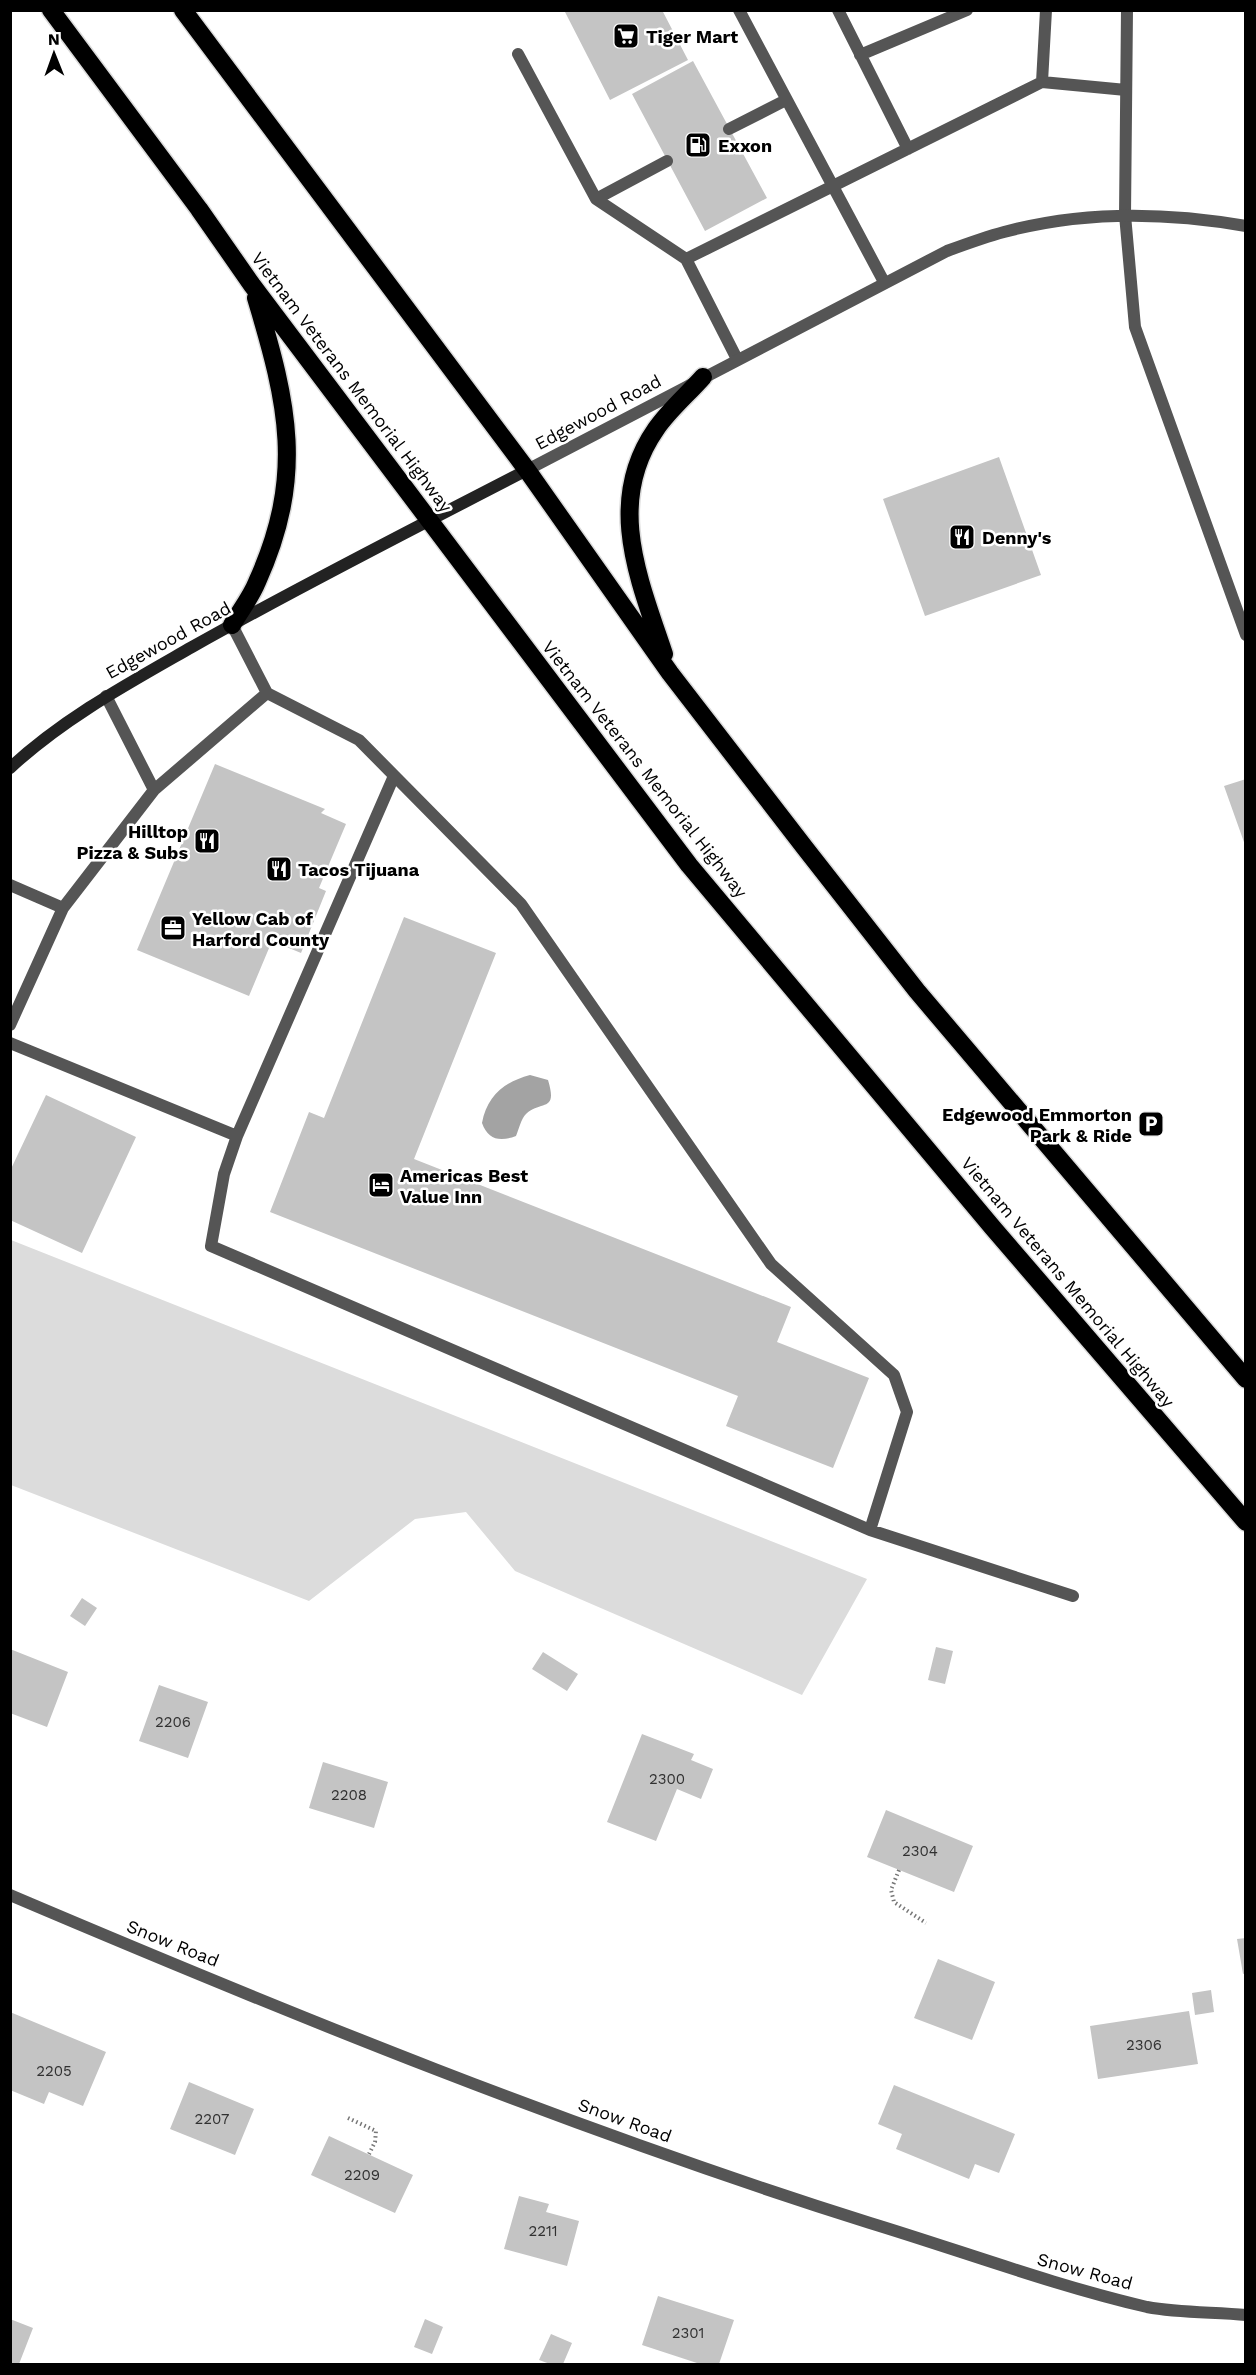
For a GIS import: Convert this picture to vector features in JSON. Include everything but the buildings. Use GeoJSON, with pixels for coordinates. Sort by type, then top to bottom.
{"type":"FeatureCollection","features":[{"type":"Feature","properties":{"kind":"highway","name":"Vietnam Veterans Memorial Highway"},"geometry":{"type":"LineString","coordinates":[[51,10],[199,209],[252,285],[689,865],[1001,1237],[1245,1522]]}},
{"type":"Feature","properties":{"kind":"highway"},"geometry":{"type":"LineString","coordinates":[[183,10],[527,470],[670,673],[917,992],[1245,1379]]}},
{"type":"Feature","properties":{"kind":"highway"},"geometry":{"type":"LineString","coordinates":[[232,625],[256,584],[272,546],[284,507],[288,467],[287,423],[277,370],[252,285]]}},
{"type":"Feature","properties":{"kind":"highway"},"geometry":{"type":"LineString","coordinates":[[670,673],[635,568],[628,522],[631,490],[639,462],[656,429],[703,377]]}},
{"type":"Feature","properties":{"kind":"street"},"geometry":{"type":"LineString","coordinates":[[739,10],[884,282]]}},
{"type":"Feature","properties":{"kind":"street"},"geometry":{"type":"LineString","coordinates":[[838,10],[908,149]]}},
{"type":"Feature","properties":{"kind":"street"},"geometry":{"type":"LineString","coordinates":[[860,55],[967,10]]}},
{"type":"Feature","properties":{"kind":"street"},"geometry":{"type":"LineString","coordinates":[[1042,82],[1046,10]]}},
{"type":"Feature","properties":{"kind":"street"},"geometry":{"type":"LineString","coordinates":[[1127,10],[1125,215],[1135,327],[1245,635]]}},
{"type":"Feature","properties":{"kind":"street"},"geometry":{"type":"LineString","coordinates":[[518,54],[596,198],[686,259],[737,359]]}},
{"type":"Feature","properties":{"kind":"street"},"geometry":{"type":"LineString","coordinates":[[686,259],[1042,82],[1126,90]]}},
{"type":"Feature","properties":{"kind":"street"},"geometry":{"type":"LineString","coordinates":[[729,129],[786,100]]}},
{"type":"Feature","properties":{"kind":"street"},"geometry":{"type":"LineString","coordinates":[[596,198],[667,161]]}},
{"type":"Feature","properties":{"kind":"street","name":"Edgewood Road"},"geometry":{"type":"LineString","coordinates":[[10,768],[24,755],[106,696],[232,625],[947,251],[1005,232],[1063,221],[1125,215],[1181,217],[1245,226]]}},
{"type":"Feature","properties":{"kind":"street"},"geometry":{"type":"LineString","coordinates":[[232,625],[267,693],[359,740],[521,904],[771,1264],[894,1375],[907,1412],[870,1530]]}},
{"type":"Feature","properties":{"kind":"street"},"geometry":{"type":"LineString","coordinates":[[10,1024],[63,908],[154,790],[267,693]]}},
{"type":"Feature","properties":{"kind":"street"},"geometry":{"type":"LineString","coordinates":[[106,696],[154,790]]}},
{"type":"Feature","properties":{"kind":"street"},"geometry":{"type":"LineString","coordinates":[[394,776],[237,1136],[224,1174],[211,1246],[870,1530],[1073,1596]]}},
{"type":"Feature","properties":{"kind":"street"},"geometry":{"type":"LineString","coordinates":[[10,885],[63,908]]}},
{"type":"Feature","properties":{"kind":"street"},"geometry":{"type":"LineString","coordinates":[[10,1043],[237,1136]]}},
{"type":"Feature","properties":{"kind":"street","name":"Snow Road"},"geometry":{"type":"LineString","coordinates":[[10,1895],[148,1953],[478,2085],[742,2182],[1070,2286],[1151,2307],[1245,2315]]}},
{"type":"Feature","properties":{"kind":"path"},"geometry":{"type":"LineString","coordinates":[[899,1870],[891,1890],[894,1902],[926,1923]]}},
{"type":"Feature","properties":{"kind":"path"},"geometry":{"type":"LineString","coordinates":[[348,2118],[376,2131],[375,2142],[369,2154]]}},
{"type":"Feature","properties":{"kind":"shaded area"},"geometry":{"type":"Polygon","coordinates":[[[530,1075],[548,1080],[551,1090],[549,1102],[526,1114],[516,1136],[500,1139],[491,1136],[482,1123],[488,1105],[505,1086],[530,1075]]]}},
{"type":"Feature","properties":{"kind":"shaded area"},"geometry":{"type":"Polygon","coordinates":[[[11,1240],[867,1579],[802,1695],[515,1571],[466,1512],[415,1519],[309,1601],[11,1485],[11,1240]]]}},
{"type":"Feature","properties":{"kind":"place","name":"Tiger Mart"},"geometry":{"type":"Point","coordinates":[626,36]}},
{"type":"Feature","properties":{"kind":"place","name":"Exxon"},"geometry":{"type":"Point","coordinates":[698,145]}},
{"type":"Feature","properties":{"kind":"place","name":"Denny's"},"geometry":{"type":"Point","coordinates":[962,537]}},
{"type":"Feature","properties":{"kind":"place","name":"Hilltop Pizza & Subs"},"geometry":{"type":"Point","coordinates":[207,841]}},
{"type":"Feature","properties":{"kind":"place","name":"Tacos Tijuana"},"geometry":{"type":"Point","coordinates":[279,869]}},
{"type":"Feature","properties":{"kind":"place","name":"Yellow Cab of Harford County"},"geometry":{"type":"Point","coordinates":[173,928]}},
{"type":"Feature","properties":{"kind":"place","name":"Edgewood Emmorton Park & Ride"},"geometry":{"type":"Point","coordinates":[1151,1124]}},
{"type":"Feature","properties":{"kind":"place","name":"Americas Best Value Inn"},"geometry":{"type":"Point","coordinates":[381,1185]}}]}
